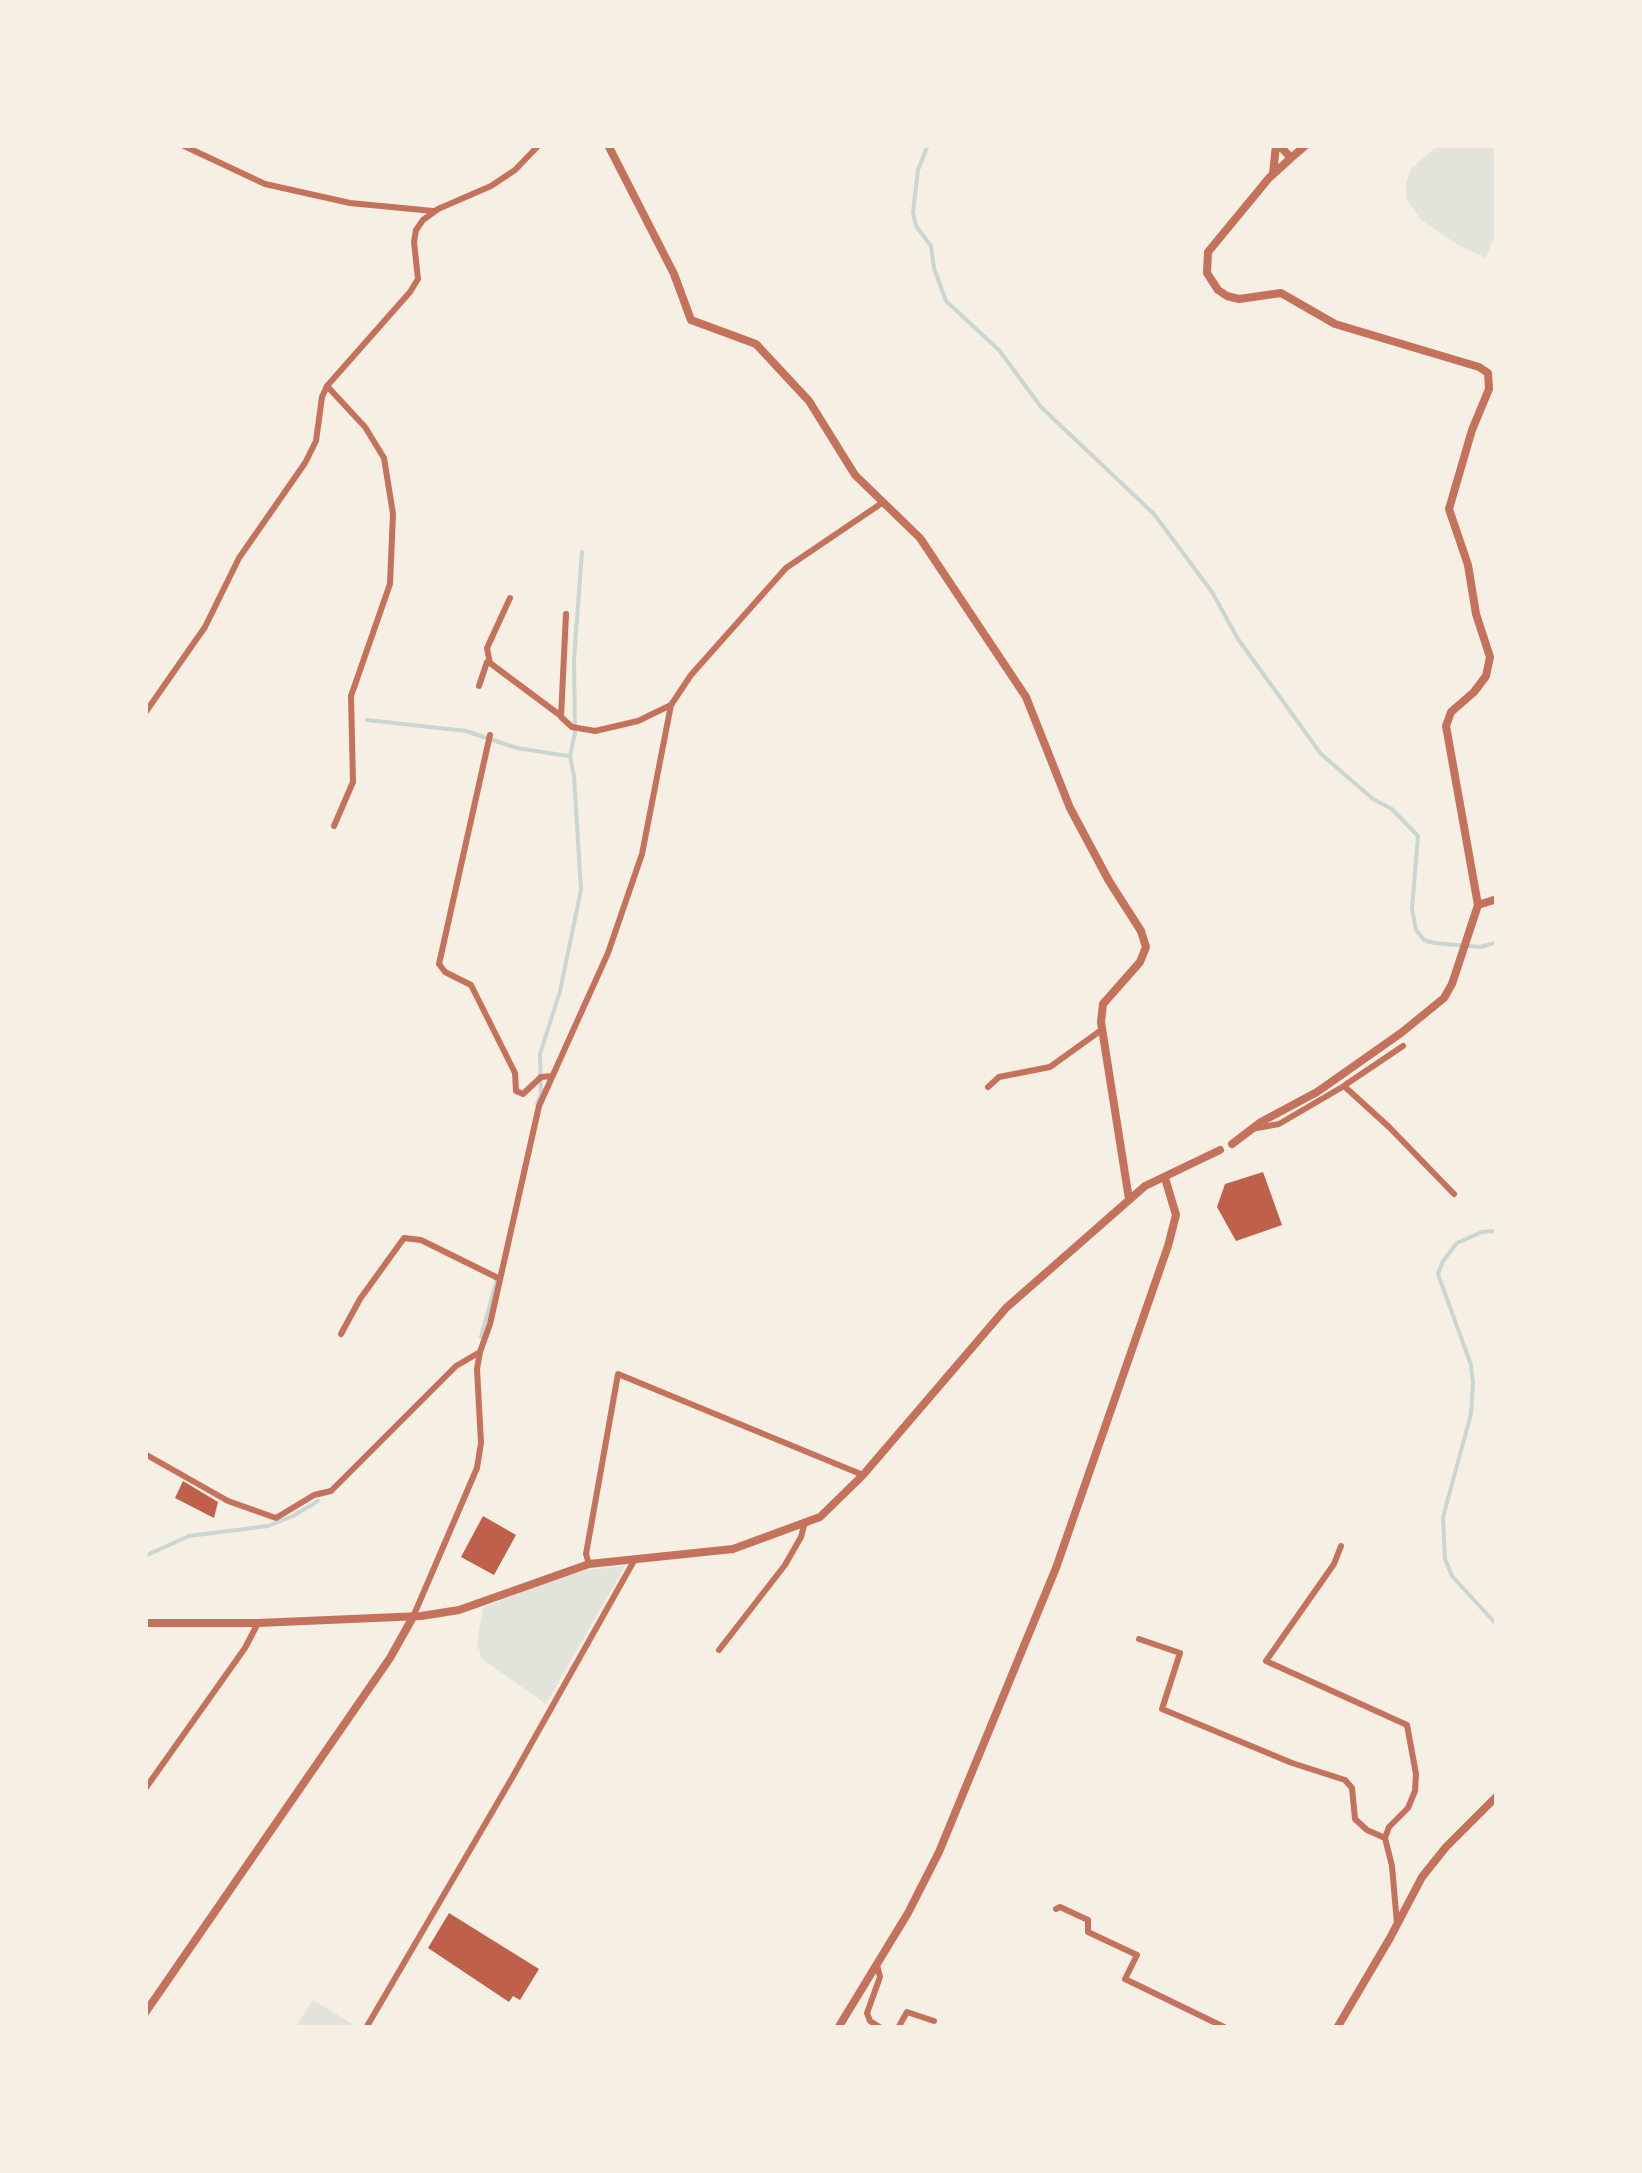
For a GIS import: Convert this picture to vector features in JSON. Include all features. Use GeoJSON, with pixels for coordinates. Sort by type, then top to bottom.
{"type":"FeatureCollection","features":[{"type":"Feature","properties":{"kind":"street"},"geometry":{"type":"LineString","coordinates":[[182,145],[265,184],[350,203],[434,211]]}},
{"type":"Feature","properties":{"kind":"street"},"geometry":{"type":"LineString","coordinates":[[145,713],[205,627],[239,558],[305,463],[316,441],[327,386],[418,279],[416,230],[434,211],[491,186],[515,170],[540,145]]}},
{"type":"Feature","properties":{"kind":"street"},"geometry":{"type":"LineString","coordinates":[[608,145],[674,274],[691,320],[756,344],[809,401],[855,475],[920,538],[1001,656],[1026,698],[1070,808],[1109,881],[1141,930],[1146,946],[1140,962],[1103,1004],[1100,1031],[1129,1199]]}},
{"type":"Feature","properties":{"kind":"street"},"geometry":{"type":"LineString","coordinates":[[1277,145],[1291,158]]}},
{"type":"Feature","properties":{"kind":"street"},"geometry":{"type":"LineString","coordinates":[[1273,174],[1277,145]]}},
{"type":"Feature","properties":{"kind":"street"},"geometry":{"type":"LineString","coordinates":[[1232,1144],[1316,1092],[1444,998],[1478,906],[1446,726],[1451,712],[1486,676],[1490,657],[1476,614],[1468,565],[1449,509],[1490,378],[1479,366],[1335,324],[1281,293],[1238,299],[1218,290],[1207,273],[1208,252],[1273,174],[1306,145]]}},
{"type":"Feature","properties":{"kind":"street"},"geometry":{"type":"LineString","coordinates":[[327,386],[366,427],[384,458],[393,514],[390,584],[351,696],[353,782],[334,826]]}},
{"type":"Feature","properties":{"kind":"street"},"geometry":{"type":"LineString","coordinates":[[145,2014],[379,1675],[413,1617],[476,1468],[480,1444],[477,1369],[538,1106],[608,953],[642,854],[671,705],[691,675],[786,568],[882,504]]}},
{"type":"Feature","properties":{"kind":"street"},"geometry":{"type":"LineString","coordinates":[[510,598],[488,648],[490,663],[575,727],[595,731],[638,720],[671,705]]}},
{"type":"Feature","properties":{"kind":"street"},"geometry":{"type":"LineString","coordinates":[[561,716],[566,614]]}},
{"type":"Feature","properties":{"kind":"street"},"geometry":{"type":"LineString","coordinates":[[479,686],[487,662],[490,663]]}},
{"type":"Feature","properties":{"kind":"street"},"geometry":{"type":"LineString","coordinates":[[490,735],[439,964],[444,972],[471,985],[516,1073],[516,1091],[522,1094],[538,1079],[552,1076]]}},
{"type":"Feature","properties":{"kind":"street"},"geometry":{"type":"LineString","coordinates":[[1478,906],[1497,899]]}},
{"type":"Feature","properties":{"kind":"street"},"geometry":{"type":"LineString","coordinates":[[988,1087],[1000,1076],[1050,1067],[1100,1031]]}},
{"type":"Feature","properties":{"kind":"street"},"geometry":{"type":"LineString","coordinates":[[1250,1130],[1279,1124],[1403,1046]]}},
{"type":"Feature","properties":{"kind":"street"},"geometry":{"type":"LineString","coordinates":[[1344,1086],[1454,1194]]}},
{"type":"Feature","properties":{"kind":"street"},"geometry":{"type":"LineString","coordinates":[[145,1623],[258,1624],[413,1617],[458,1610],[589,1564],[733,1549],[820,1517],[863,1475],[1006,1308],[1145,1186],[1220,1150]]}},
{"type":"Feature","properties":{"kind":"street"},"geometry":{"type":"LineString","coordinates":[[838,2028],[940,1852],[1056,1568],[1168,1246],[1176,1215],[1165,1178]]}},
{"type":"Feature","properties":{"kind":"street"},"geometry":{"type":"LineString","coordinates":[[340,1334],[404,1238],[421,1240],[497,1278]]}},
{"type":"Feature","properties":{"kind":"street"},"geometry":{"type":"LineString","coordinates":[[145,1454],[228,1501],[276,1518],[314,1495],[332,1491],[456,1366],[480,1352]]}},
{"type":"Feature","properties":{"kind":"street"},"geometry":{"type":"LineString","coordinates":[[589,1564],[586,1554],[618,1374],[863,1475]]}},
{"type":"Feature","properties":{"kind":"street"},"geometry":{"type":"LineString","coordinates":[[719,1650],[785,1565],[802,1536],[805,1522]]}},
{"type":"Feature","properties":{"kind":"street"},"geometry":{"type":"LineString","coordinates":[[1341,1546],[1334,1564],[1266,1662],[1407,1724],[1416,1774],[1415,1791],[1408,1808],[1389,1827],[1385,1838],[1398,1924]]}},
{"type":"Feature","properties":{"kind":"street"},"geometry":{"type":"LineString","coordinates":[[366,2028],[634,1559]]}},
{"type":"Feature","properties":{"kind":"street"},"geometry":{"type":"LineString","coordinates":[[145,1789],[258,1624]]}},
{"type":"Feature","properties":{"kind":"street"},"geometry":{"type":"LineString","coordinates":[[1139,1639],[1180,1653],[1162,1709],[1292,1763],[1345,1780],[1352,1788],[1355,1819],[1385,1838]]}},
{"type":"Feature","properties":{"kind":"street"},"geometry":{"type":"LineString","coordinates":[[1336,2028],[1422,1877],[1497,1796]]}},
{"type":"Feature","properties":{"kind":"street"},"geometry":{"type":"LineString","coordinates":[[1056,1909],[1060,1907],[1088,1920],[1088,1932],[1137,1955],[1124,1978],[1226,2028]]}},
{"type":"Feature","properties":{"kind":"street"},"geometry":{"type":"LineString","coordinates":[[877,1964],[880,1977],[867,2013],[870,2021],[881,2028]]}},
{"type":"Feature","properties":{"kind":"street"},"geometry":{"type":"LineString","coordinates":[[898,2028],[907,2012],[934,2021]]}},
{"type":"Feature","properties":{"kind":"shaded area"},"geometry":{"type":"Polygon","coordinates":[[[1438,145],[1497,145],[1497,229],[1486,258],[1421,220],[1406,198],[1411,169],[1438,145]]]}},
{"type":"Feature","properties":{"kind":"shaded area"},"geometry":{"type":"Polygon","coordinates":[[[625,1566],[546,1704],[482,1659],[477,1643],[483,1608],[553,1579],[625,1566]]]}},
{"type":"Feature","properties":{"kind":"shaded area"},"geometry":{"type":"Polygon","coordinates":[[[313,2000],[359,2028],[295,2028],[313,2000]]]}},
{"type":"Feature","properties":{"kind":"building"},"geometry":{"type":"Polygon","coordinates":[[[1263,1172],[1282,1225],[1236,1241],[1217,1207],[1225,1184],[1263,1172]]]}},
{"type":"Feature","properties":{"kind":"building"},"geometry":{"type":"Polygon","coordinates":[[[183,1481],[218,1502],[214,1518],[175,1498],[183,1481]]]}},
{"type":"Feature","properties":{"kind":"building"},"geometry":{"type":"Polygon","coordinates":[[[483,1516],[516,1535],[494,1575],[461,1557],[483,1516]]]}},
{"type":"Feature","properties":{"kind":"building"},"geometry":{"type":"Polygon","coordinates":[[[449,1913],[539,1969],[520,2000],[513,1996],[509,2002],[428,1948],[449,1913]]]}},
{"type":"Feature","properties":{"kind":"waterway"},"geometry":{"type":"LineString","coordinates":[[928,145],[918,170],[913,212],[916,226],[931,246],[946,301],[999,350],[1041,407],[1154,514],[1212,592],[1238,639],[1321,754],[1373,799],[1392,809],[1418,836],[1412,909],[1416,930],[1424,940],[1481,947],[1497,942]]}},
{"type":"Feature","properties":{"kind":"waterway"},"geometry":{"type":"LineString","coordinates":[[537,1104],[541,1094],[540,1054],[560,991],[581,890],[570,756],[575,733],[574,659],[582,552]]}},
{"type":"Feature","properties":{"kind":"waterway"},"geometry":{"type":"LineString","coordinates":[[367,720],[466,731],[517,748],[568,756]]}},
{"type":"Feature","properties":{"kind":"waterway"},"geometry":{"type":"LineString","coordinates":[[1497,1231],[1482,1232],[1457,1243],[1438,1274],[1471,1365],[1473,1384],[1471,1414],[1443,1517],[1445,1559],[1452,1576],[1497,1625]]}},
{"type":"Feature","properties":{"kind":"waterway"},"geometry":{"type":"LineString","coordinates":[[481,1337],[497,1279]]}},
{"type":"Feature","properties":{"kind":"waterway"},"geometry":{"type":"LineString","coordinates":[[145,1556],[189,1536],[268,1526],[318,1501]]}}]}
